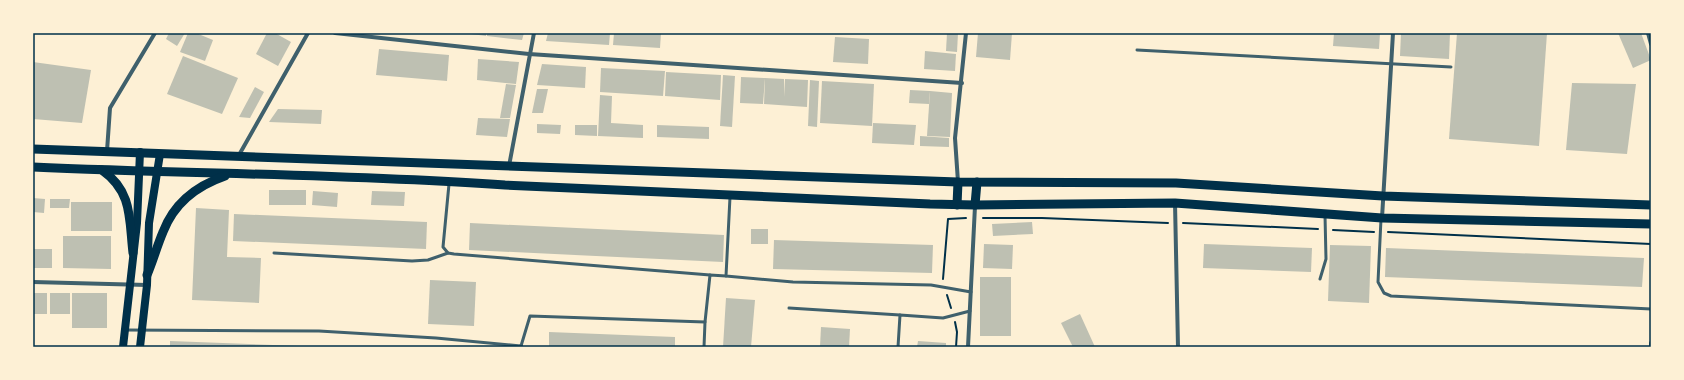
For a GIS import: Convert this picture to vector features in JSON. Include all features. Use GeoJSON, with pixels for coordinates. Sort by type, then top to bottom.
{"type":"FeatureCollection","features":[{"type":"Feature","properties":{"kind":"main road"},"geometry":{"type":"LineString","coordinates":[[33,148],[160,154],[239,155],[958,182],[1176,183],[1383,196],[1651,205]]}},
{"type":"Feature","properties":{"kind":"main road"},"geometry":{"type":"LineString","coordinates":[[123,347],[137,223],[140,152]]}},
{"type":"Feature","properties":{"kind":"main road"},"geometry":{"type":"LineString","coordinates":[[140,347],[147,280],[149,223],[160,154]]}},
{"type":"Feature","properties":{"kind":"main road"},"geometry":{"type":"LineString","coordinates":[[449,181],[451,164]]}},
{"type":"Feature","properties":{"kind":"main road"},"geometry":{"type":"LineString","coordinates":[[33,167],[139,172],[449,181],[957,205],[1175,203],[1382,218],[1651,224]]}},
{"type":"Feature","properties":{"kind":"main road"},"geometry":{"type":"LineString","coordinates":[[102,170],[115,180],[125,200],[129,214],[133,253]]}},
{"type":"Feature","properties":{"kind":"main road"},"geometry":{"type":"LineString","coordinates":[[147,280],[162,232],[179,204],[198,188],[212,180],[231,174]]}},
{"type":"Feature","properties":{"kind":"main road"},"geometry":{"type":"LineString","coordinates":[[957,205],[958,182]]}},
{"type":"Feature","properties":{"kind":"main road"},"geometry":{"type":"LineString","coordinates":[[975,205],[977,182]]}},
{"type":"Feature","properties":{"kind":"street"},"geometry":{"type":"LineString","coordinates":[[107,151],[110,108],[155,33]]}},
{"type":"Feature","properties":{"kind":"street"},"geometry":{"type":"LineString","coordinates":[[239,155],[308,33]]}},
{"type":"Feature","properties":{"kind":"street"},"geometry":{"type":"LineString","coordinates":[[334,33],[529,54],[962,83]]}},
{"type":"Feature","properties":{"kind":"street"},"geometry":{"type":"LineString","coordinates":[[509,166],[534,33]]}},
{"type":"Feature","properties":{"kind":"street"},"geometry":{"type":"LineString","coordinates":[[958,182],[956,138],[966,33]]}},
{"type":"Feature","properties":{"kind":"street"},"geometry":{"type":"LineString","coordinates":[[1382,218],[1393,33]]}},
{"type":"Feature","properties":{"kind":"street"},"geometry":{"type":"LineString","coordinates":[[1648,33],[1651,44]]}},
{"type":"Feature","properties":{"kind":"street"},"geometry":{"type":"LineString","coordinates":[[1175,203],[1178,347]]}},
{"type":"Feature","properties":{"kind":"street"},"geometry":{"type":"LineString","coordinates":[[968,347],[975,205]]}},
{"type":"Feature","properties":{"kind":"street"},"geometry":{"type":"LineString","coordinates":[[33,282],[129,284],[147,280]]}},
{"type":"Feature","properties":{"kind":"lane"},"geometry":{"type":"LineString","coordinates":[[1137,50],[1451,66]]}},
{"type":"Feature","properties":{"kind":"lane"},"geometry":{"type":"LineString","coordinates":[[448,253],[443,247],[449,181]]}},
{"type":"Feature","properties":{"kind":"lane"},"geometry":{"type":"LineString","coordinates":[[726,276],[730,195]]}},
{"type":"Feature","properties":{"kind":"lane"},"geometry":{"type":"LineString","coordinates":[[1320,279],[1326,259],[1325,213]]}},
{"type":"Feature","properties":{"kind":"lane"},"geometry":{"type":"LineString","coordinates":[[1382,218],[1378,282],[1384,293],[1391,296],[1651,309]]}},
{"type":"Feature","properties":{"kind":"lane"},"geometry":{"type":"LineString","coordinates":[[274,253],[412,261],[428,260],[448,253],[793,282],[931,284],[971,292]]}},
{"type":"Feature","properties":{"kind":"lane"},"geometry":{"type":"LineString","coordinates":[[704,347],[710,275]]}},
{"type":"Feature","properties":{"kind":"lane"},"geometry":{"type":"LineString","coordinates":[[789,308],[943,318],[970,311]]}},
{"type":"Feature","properties":{"kind":"lane"},"geometry":{"type":"LineString","coordinates":[[898,347],[900,315]]}},
{"type":"Feature","properties":{"kind":"lane"},"geometry":{"type":"LineString","coordinates":[[124,330],[319,331],[436,338],[521,346],[530,316],[705,322]]}},
{"type":"Feature","properties":{"kind":"path"},"geometry":{"type":"LineString","coordinates":[[956,347],[957,332],[943,283],[948,219],[1042,218],[1651,244]]}},
{"type":"Feature","properties":{"kind":"building"},"geometry":{"type":"Polygon","coordinates":[[[169,33],[185,33],[177,46],[166,39],[169,33]]]}},
{"type":"Feature","properties":{"kind":"building"},"geometry":{"type":"Polygon","coordinates":[[[188,33],[196,33],[213,40],[205,61],[180,52],[188,33]]]}},
{"type":"Feature","properties":{"kind":"building"},"geometry":{"type":"Polygon","coordinates":[[[267,33],[275,33],[291,42],[278,66],[256,54],[267,33]]]}},
{"type":"Feature","properties":{"kind":"building"},"geometry":{"type":"Polygon","coordinates":[[[464,33],[486,33],[486,36],[464,33]]]}},
{"type":"Feature","properties":{"kind":"building"},"geometry":{"type":"Polygon","coordinates":[[[487,33],[524,33],[522,40],[487,36],[487,33]]]}},
{"type":"Feature","properties":{"kind":"building"},"geometry":{"type":"Polygon","coordinates":[[[548,33],[610,33],[609,45],[546,41],[548,33]]]}},
{"type":"Feature","properties":{"kind":"building"},"geometry":{"type":"Polygon","coordinates":[[[614,33],[661,33],[660,48],[613,45],[614,33]]]}},
{"type":"Feature","properties":{"kind":"building"},"geometry":{"type":"Polygon","coordinates":[[[947,33],[958,33],[957,52],[946,51],[947,33]]]}},
{"type":"Feature","properties":{"kind":"building"},"geometry":{"type":"Polygon","coordinates":[[[978,33],[1012,33],[1010,60],[976,57],[978,33]]]}},
{"type":"Feature","properties":{"kind":"building"},"geometry":{"type":"Polygon","coordinates":[[[1334,33],[1380,33],[1379,49],[1333,46],[1334,33]]]}},
{"type":"Feature","properties":{"kind":"building"},"geometry":{"type":"Polygon","coordinates":[[[1401,33],[1450,33],[1449,59],[1400,56],[1401,33]]]}},
{"type":"Feature","properties":{"kind":"building"},"geometry":{"type":"Polygon","coordinates":[[[1457,33],[1547,33],[1539,146],[1449,139],[1457,33]]]}},
{"type":"Feature","properties":{"kind":"building"},"geometry":{"type":"Polygon","coordinates":[[[1618,33],[1641,33],[1651,60],[1633,68],[1618,33]]]}},
{"type":"Feature","properties":{"kind":"building"},"geometry":{"type":"Polygon","coordinates":[[[835,37],[869,39],[868,64],[833,62],[835,37]]]}},
{"type":"Feature","properties":{"kind":"building"},"geometry":{"type":"Polygon","coordinates":[[[379,49],[449,55],[447,81],[376,75],[379,49]]]}},
{"type":"Feature","properties":{"kind":"building"},"geometry":{"type":"Polygon","coordinates":[[[925,51],[956,54],[955,71],[924,69],[925,51]]]}},
{"type":"Feature","properties":{"kind":"building"},"geometry":{"type":"Polygon","coordinates":[[[183,56],[238,78],[222,114],[167,94],[183,56]]]}},
{"type":"Feature","properties":{"kind":"building"},"geometry":{"type":"Polygon","coordinates":[[[478,59],[519,62],[516,84],[477,80],[478,59]]]}},
{"type":"Feature","properties":{"kind":"building"},"geometry":{"type":"Polygon","coordinates":[[[33,62],[91,70],[82,123],[33,119],[33,62]]]}},
{"type":"Feature","properties":{"kind":"building"},"geometry":{"type":"Polygon","coordinates":[[[542,64],[586,67],[585,88],[537,85],[542,64]]]}},
{"type":"Feature","properties":{"kind":"building"},"geometry":{"type":"Polygon","coordinates":[[[601,68],[665,71],[663,96],[600,92],[601,68]]]}},
{"type":"Feature","properties":{"kind":"building"},"geometry":{"type":"Polygon","coordinates":[[[666,72],[721,75],[720,100],[665,96],[666,72]]]}},
{"type":"Feature","properties":{"kind":"building"},"geometry":{"type":"Polygon","coordinates":[[[723,75],[735,76],[732,127],[720,126],[723,75]]]}},
{"type":"Feature","properties":{"kind":"building"},"geometry":{"type":"Polygon","coordinates":[[[741,77],[765,78],[763,104],[740,103],[741,77]]]}},
{"type":"Feature","properties":{"kind":"building"},"geometry":{"type":"Polygon","coordinates":[[[765,78],[784,79],[784,97],[785,79],[808,80],[807,107],[764,104],[765,78]]]}},
{"type":"Feature","properties":{"kind":"building"},"geometry":{"type":"Polygon","coordinates":[[[810,80],[819,81],[817,127],[808,126],[810,80]]]}},
{"type":"Feature","properties":{"kind":"building"},"geometry":{"type":"Polygon","coordinates":[[[822,81],[874,84],[872,126],[820,123],[822,81]]]}},
{"type":"Feature","properties":{"kind":"building"},"geometry":{"type":"Polygon","coordinates":[[[1572,83],[1636,84],[1627,154],[1566,150],[1572,83]]]}},
{"type":"Feature","properties":{"kind":"building"},"geometry":{"type":"Polygon","coordinates":[[[506,84],[516,85],[510,118],[500,118],[506,84]]]}},
{"type":"Feature","properties":{"kind":"building"},"geometry":{"type":"Polygon","coordinates":[[[255,87],[264,92],[250,118],[239,117],[255,87]]]}},
{"type":"Feature","properties":{"kind":"building"},"geometry":{"type":"Polygon","coordinates":[[[537,89],[548,89],[543,113],[532,113],[537,89]]]}},
{"type":"Feature","properties":{"kind":"building"},"geometry":{"type":"Polygon","coordinates":[[[910,90],[930,91],[929,104],[909,103],[910,90]]]}},
{"type":"Feature","properties":{"kind":"building"},"geometry":{"type":"Polygon","coordinates":[[[930,91],[952,93],[950,137],[927,136],[930,91]]]}},
{"type":"Feature","properties":{"kind":"building"},"geometry":{"type":"Polygon","coordinates":[[[600,95],[612,96],[611,123],[643,125],[643,138],[598,136],[600,95]]]}},
{"type":"Feature","properties":{"kind":"building"},"geometry":{"type":"Polygon","coordinates":[[[278,109],[322,110],[321,124],[269,122],[278,109]]]}},
{"type":"Feature","properties":{"kind":"building"},"geometry":{"type":"Polygon","coordinates":[[[478,118],[510,119],[507,137],[476,135],[478,118]]]}},
{"type":"Feature","properties":{"kind":"building"},"geometry":{"type":"Polygon","coordinates":[[[873,123],[916,125],[914,145],[872,143],[873,123]]]}},
{"type":"Feature","properties":{"kind":"building"},"geometry":{"type":"Polygon","coordinates":[[[537,124],[561,125],[560,134],[537,133],[537,124]]]}},
{"type":"Feature","properties":{"kind":"building"},"geometry":{"type":"Polygon","coordinates":[[[575,125],[597,125],[597,136],[575,135],[575,125]]]}},
{"type":"Feature","properties":{"kind":"building"},"geometry":{"type":"Polygon","coordinates":[[[657,125],[709,127],[709,139],[657,137],[657,125]]]}},
{"type":"Feature","properties":{"kind":"building"},"geometry":{"type":"Polygon","coordinates":[[[920,136],[949,138],[949,147],[920,146],[920,136]]]}},
{"type":"Feature","properties":{"kind":"building"},"geometry":{"type":"Polygon","coordinates":[[[269,190],[306,190],[306,205],[269,205],[269,190]]]}},
{"type":"Feature","properties":{"kind":"building"},"geometry":{"type":"Polygon","coordinates":[[[313,191],[338,193],[337,207],[312,205],[313,191]]]}},
{"type":"Feature","properties":{"kind":"building"},"geometry":{"type":"Polygon","coordinates":[[[372,191],[405,192],[404,206],[371,205],[372,191]]]}},
{"type":"Feature","properties":{"kind":"building"},"geometry":{"type":"Polygon","coordinates":[[[33,198],[45,199],[44,213],[33,212],[33,198]]]}},
{"type":"Feature","properties":{"kind":"building"},"geometry":{"type":"Polygon","coordinates":[[[50,199],[70,199],[69,208],[50,208],[50,199]]]}},
{"type":"Feature","properties":{"kind":"building"},"geometry":{"type":"Polygon","coordinates":[[[71,202],[112,202],[112,231],[71,231],[71,202]]]}},
{"type":"Feature","properties":{"kind":"building"},"geometry":{"type":"Polygon","coordinates":[[[196,208],[229,210],[227,257],[261,258],[259,303],[192,300],[196,208]]]}},
{"type":"Feature","properties":{"kind":"building"},"geometry":{"type":"Polygon","coordinates":[[[234,214],[427,222],[426,249],[233,241],[234,214]]]}},
{"type":"Feature","properties":{"kind":"building"},"geometry":{"type":"Polygon","coordinates":[[[1032,222],[1033,234],[993,236],[992,224],[1032,222]]]}},
{"type":"Feature","properties":{"kind":"building"},"geometry":{"type":"Polygon","coordinates":[[[470,223],[724,235],[723,262],[469,250],[470,223]]]}},
{"type":"Feature","properties":{"kind":"building"},"geometry":{"type":"Polygon","coordinates":[[[751,229],[768,229],[768,244],[751,244],[751,229]]]}},
{"type":"Feature","properties":{"kind":"building"},"geometry":{"type":"Polygon","coordinates":[[[63,236],[111,236],[111,269],[63,268],[63,236]]]}},
{"type":"Feature","properties":{"kind":"building"},"geometry":{"type":"Polygon","coordinates":[[[774,240],[933,245],[932,273],[773,269],[774,240]]]}},
{"type":"Feature","properties":{"kind":"building"},"geometry":{"type":"Polygon","coordinates":[[[984,244],[1013,245],[1012,269],[983,268],[984,244]]]}},
{"type":"Feature","properties":{"kind":"building"},"geometry":{"type":"Polygon","coordinates":[[[1204,244],[1312,248],[1311,272],[1203,268],[1204,244]]]}},
{"type":"Feature","properties":{"kind":"building"},"geometry":{"type":"Polygon","coordinates":[[[1330,245],[1371,246],[1369,303],[1328,301],[1330,245]]]}},
{"type":"Feature","properties":{"kind":"building"},"geometry":{"type":"Polygon","coordinates":[[[1386,248],[1644,258],[1642,287],[1385,277],[1386,248]]]}},
{"type":"Feature","properties":{"kind":"building"},"geometry":{"type":"Polygon","coordinates":[[[33,249],[52,249],[52,268],[33,268],[33,249]]]}},
{"type":"Feature","properties":{"kind":"building"},"geometry":{"type":"Polygon","coordinates":[[[980,277],[1011,277],[1011,336],[980,336],[980,277]]]}},
{"type":"Feature","properties":{"kind":"building"},"geometry":{"type":"Polygon","coordinates":[[[430,280],[476,282],[474,326],[428,324],[430,280]]]}},
{"type":"Feature","properties":{"kind":"building"},"geometry":{"type":"Polygon","coordinates":[[[33,293],[47,293],[47,314],[33,314],[33,293]]]}},
{"type":"Feature","properties":{"kind":"building"},"geometry":{"type":"Polygon","coordinates":[[[50,293],[70,293],[70,314],[50,314],[50,293]]]}},
{"type":"Feature","properties":{"kind":"building"},"geometry":{"type":"Polygon","coordinates":[[[72,293],[107,293],[107,328],[72,328],[72,293]]]}},
{"type":"Feature","properties":{"kind":"building"},"geometry":{"type":"Polygon","coordinates":[[[726,298],[755,300],[751,347],[723,347],[726,298]]]}},
{"type":"Feature","properties":{"kind":"building"},"geometry":{"type":"Polygon","coordinates":[[[1080,314],[1095,347],[1073,347],[1061,323],[1080,314]]]}},
{"type":"Feature","properties":{"kind":"building"},"geometry":{"type":"Polygon","coordinates":[[[821,327],[850,329],[849,347],[820,347],[821,327]]]}},
{"type":"Feature","properties":{"kind":"building"},"geometry":{"type":"Polygon","coordinates":[[[549,332],[675,337],[675,347],[549,347],[549,332]]]}},
{"type":"Feature","properties":{"kind":"building"},"geometry":{"type":"Polygon","coordinates":[[[170,341],[299,346],[299,347],[170,347],[170,341]]]}},
{"type":"Feature","properties":{"kind":"building"},"geometry":{"type":"Polygon","coordinates":[[[918,341],[946,343],[946,347],[917,347],[918,341]]]}}]}
